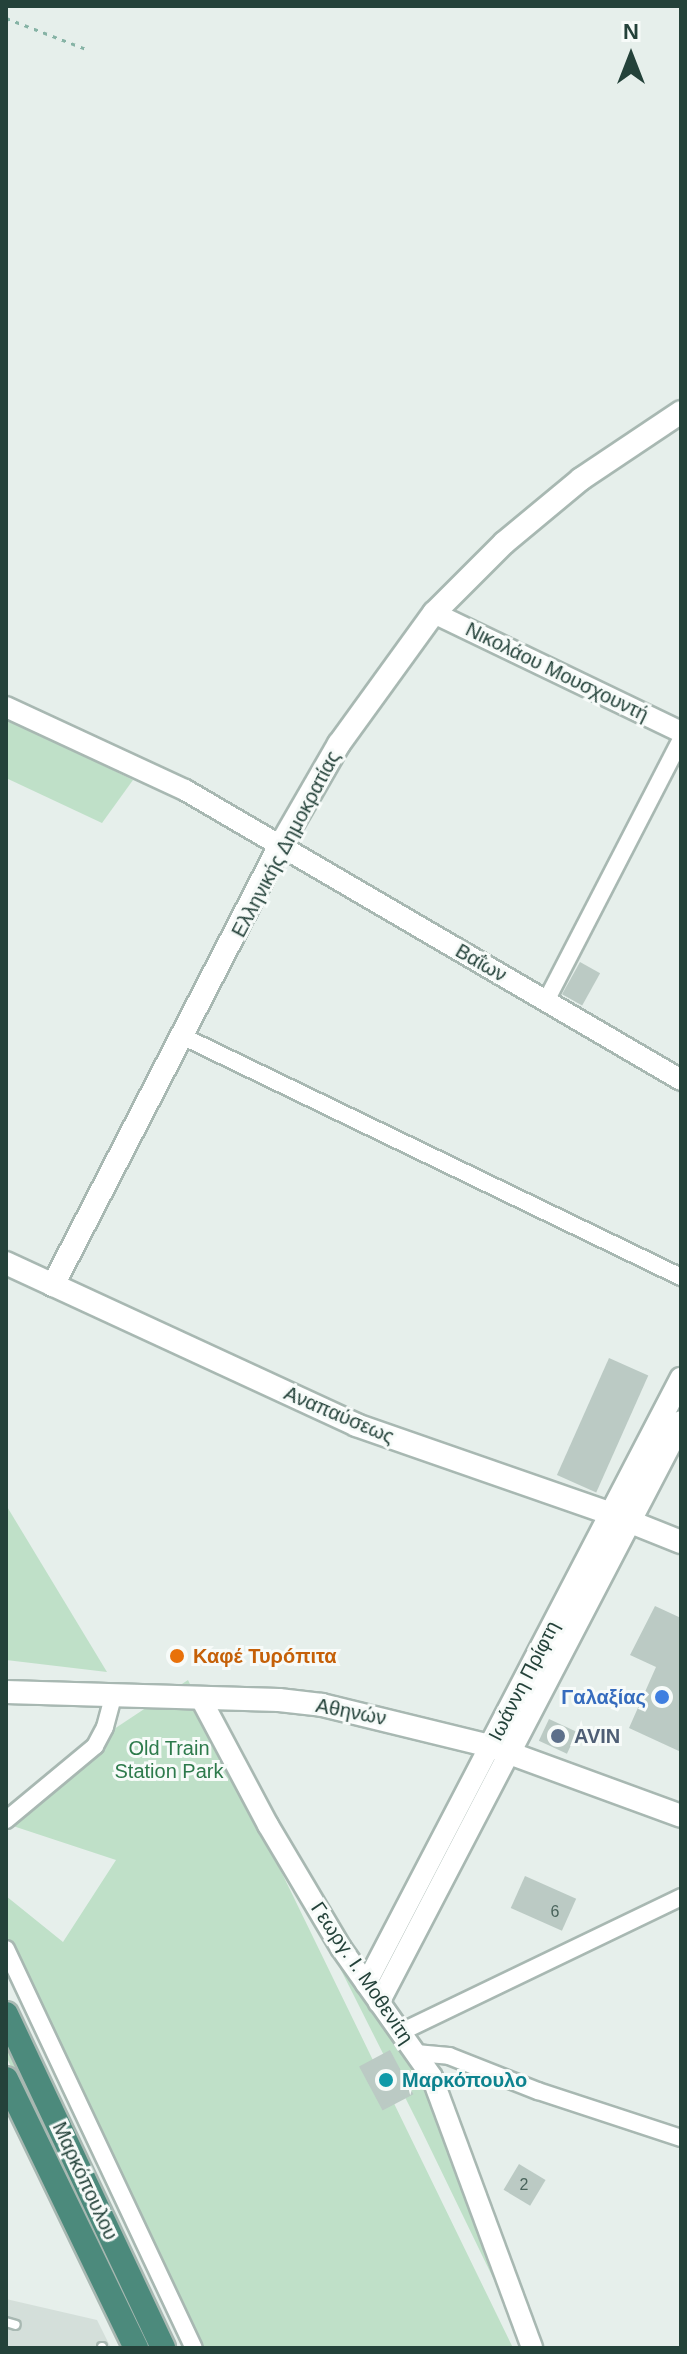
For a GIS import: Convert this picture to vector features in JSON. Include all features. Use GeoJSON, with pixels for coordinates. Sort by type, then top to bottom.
{"type":"FeatureCollection","features":[{"type":"Feature","properties":{"kind":"highway","name":"Μαρκόπουλου"},"geometry":{"type":"LineString","coordinates":[[6,2014],[163,2348]]}},
{"type":"Feature","properties":{"kind":"highway","name":"Μαρκόπουλου"},"geometry":{"type":"LineString","coordinates":[[6,2079],[136,2348]]}},
{"type":"Feature","properties":{"kind":"main road","name":"Ελληνικής Δημοκρατίας"},"geometry":{"type":"LineString","coordinates":[[53,1285],[280,846],[339,744],[434,613],[504,543],[581,479],[681,412]]}},
{"type":"Feature","properties":{"kind":"main road","name":"Αναπαύσεως"},"geometry":{"type":"LineString","coordinates":[[6,1263],[356,1425],[620,1517],[681,1542]]}},
{"type":"Feature","properties":{"kind":"main road","name":"Ιωάννη Πρίφτη"},"geometry":{"type":"LineString","coordinates":[[500,1749],[620,1517],[681,1379]]}},
{"type":"Feature","properties":{"kind":"main road"},"geometry":{"type":"LineString","coordinates":[[620,1517],[681,1422]]}},
{"type":"Feature","properties":{"kind":"main road","name":"Αθηνών"},"geometry":{"type":"LineString","coordinates":[[6,1692],[113,1698],[279,1700],[322,1705],[500,1749],[681,1816]]}},
{"type":"Feature","properties":{"kind":"street","name":"Νικολάου Μουσχουντή"},"geometry":{"type":"LineString","coordinates":[[434,613],[681,732]]}},
{"type":"Feature","properties":{"kind":"street","name":"Βαΐων"},"geometry":{"type":"LineString","coordinates":[[6,707],[185,790],[681,1080]]}},
{"type":"Feature","properties":{"kind":"street"},"geometry":{"type":"LineString","coordinates":[[546,1001],[681,739]]}},
{"type":"Feature","properties":{"kind":"street"},"geometry":{"type":"LineString","coordinates":[[182,1036],[681,1277]]}},
{"type":"Feature","properties":{"kind":"street"},"geometry":{"type":"LineString","coordinates":[[6,1820],[95,1746],[105,1727],[113,1698]]}},
{"type":"Feature","properties":{"kind":"street","name":"Γεωργ. Ι. Μοθενίτη"},"geometry":{"type":"LineString","coordinates":[[201,1699],[268,1825],[366,1984],[432,2077],[532,2348]]}},
{"type":"Feature","properties":{"kind":"street","name":"Ιωάννη Πρίφτη"},"geometry":{"type":"LineString","coordinates":[[366,1984],[500,1749]]}},
{"type":"Feature","properties":{"kind":"street","name":"Ιωάννη Πρίφτη"},"geometry":{"type":"LineString","coordinates":[[379,2003],[500,1749]]}},
{"type":"Feature","properties":{"kind":"street"},"geometry":{"type":"LineString","coordinates":[[401,2032],[681,1897]]}},
{"type":"Feature","properties":{"kind":"street"},"geometry":{"type":"LineString","coordinates":[[6,1949],[194,2348]]}},
{"type":"Feature","properties":{"kind":"street"},"geometry":{"type":"LineString","coordinates":[[416,2053],[449,2056],[538,2091],[681,2138]]}},
{"type":"Feature","properties":{"kind":"path"},"geometry":{"type":"LineString","coordinates":[[6,18],[89,50]]}},
{"type":"Feature","properties":{"kind":"shaded area"},"geometry":{"type":"Polygon","coordinates":[[[6,2299],[97,2320],[111,2348],[6,2348],[6,2299]]]}},
{"type":"Feature","properties":{"kind":"green space"},"geometry":{"type":"Polygon","coordinates":[[[6,718],[133,780],[102,823],[6,778],[6,718]]]}},
{"type":"Feature","properties":{"kind":"green space"},"geometry":{"type":"Polygon","coordinates":[[[6,1505],[107,1672],[6,1660],[6,1505]]]}},
{"type":"Feature","properties":{"kind":"green space","name":"Old Train Station Park"},"geometry":{"type":"Polygon","coordinates":[[[188,1680],[513,2348],[195,2348],[6,1943],[6,1896],[63,1942],[116,1860],[10,1825],[99,1739],[188,1680]]]}},
{"type":"Feature","properties":{"kind":"green space"},"geometry":{"type":"Polygon","coordinates":[[[268,1825],[416,2053],[527,2348],[418,2123],[268,1825]]]}},
{"type":"Feature","properties":{"kind":"green space"},"geometry":{"type":"Polygon","coordinates":[[[6,2046],[151,2348],[144,2348],[6,2056],[6,2046]]]}},
{"type":"Feature","properties":{"kind":"building"},"geometry":{"type":"Polygon","coordinates":[[[580,962],[600,973],[582,1006],[562,994],[580,962]]]}},
{"type":"Feature","properties":{"kind":"building"},"geometry":{"type":"Polygon","coordinates":[[[609,1358],[648,1375],[596,1492],[557,1475],[609,1358]]]}},
{"type":"Feature","properties":{"kind":"building","name":"Γαλαξίας"},"geometry":{"type":"Polygon","coordinates":[[[655,1606],[681,1618],[681,1752],[629,1728],[656,1667],[630,1655],[655,1606]]]}},
{"type":"Feature","properties":{"kind":"building","name":"AVIN"},"geometry":{"type":"Polygon","coordinates":[[[549,1719],[577,1732],[567,1754],[539,1741],[549,1719]]]}},
{"type":"Feature","properties":{"kind":"building"},"geometry":{"type":"Polygon","coordinates":[[[525,1876],[576,1899],[562,1931],[511,1908],[525,1876]]]}},
{"type":"Feature","properties":{"kind":"building","name":"Μαρκόπουλο"},"geometry":{"type":"Polygon","coordinates":[[[390,2050],[413,2094],[383,2111],[359,2066],[390,2050]]]}},
{"type":"Feature","properties":{"kind":"building"},"geometry":{"type":"Polygon","coordinates":[[[519,2164],[546,2180],[530,2206],[504,2190],[519,2164]]]}},
{"type":"Feature","properties":{"kind":"place","name":"Καφέ Τυρóπιτα"},"geometry":{"type":"Point","coordinates":[177,1656]}},
{"type":"Feature","properties":{"kind":"place","name":"Γαλαξίας"},"geometry":{"type":"Point","coordinates":[662,1697]}},
{"type":"Feature","properties":{"kind":"place","name":"AVIN"},"geometry":{"type":"Point","coordinates":[558,1736]}},
{"type":"Feature","properties":{"kind":"place","name":"Μαρκόπουλο"},"geometry":{"type":"Point","coordinates":[386,2080]}}]}
